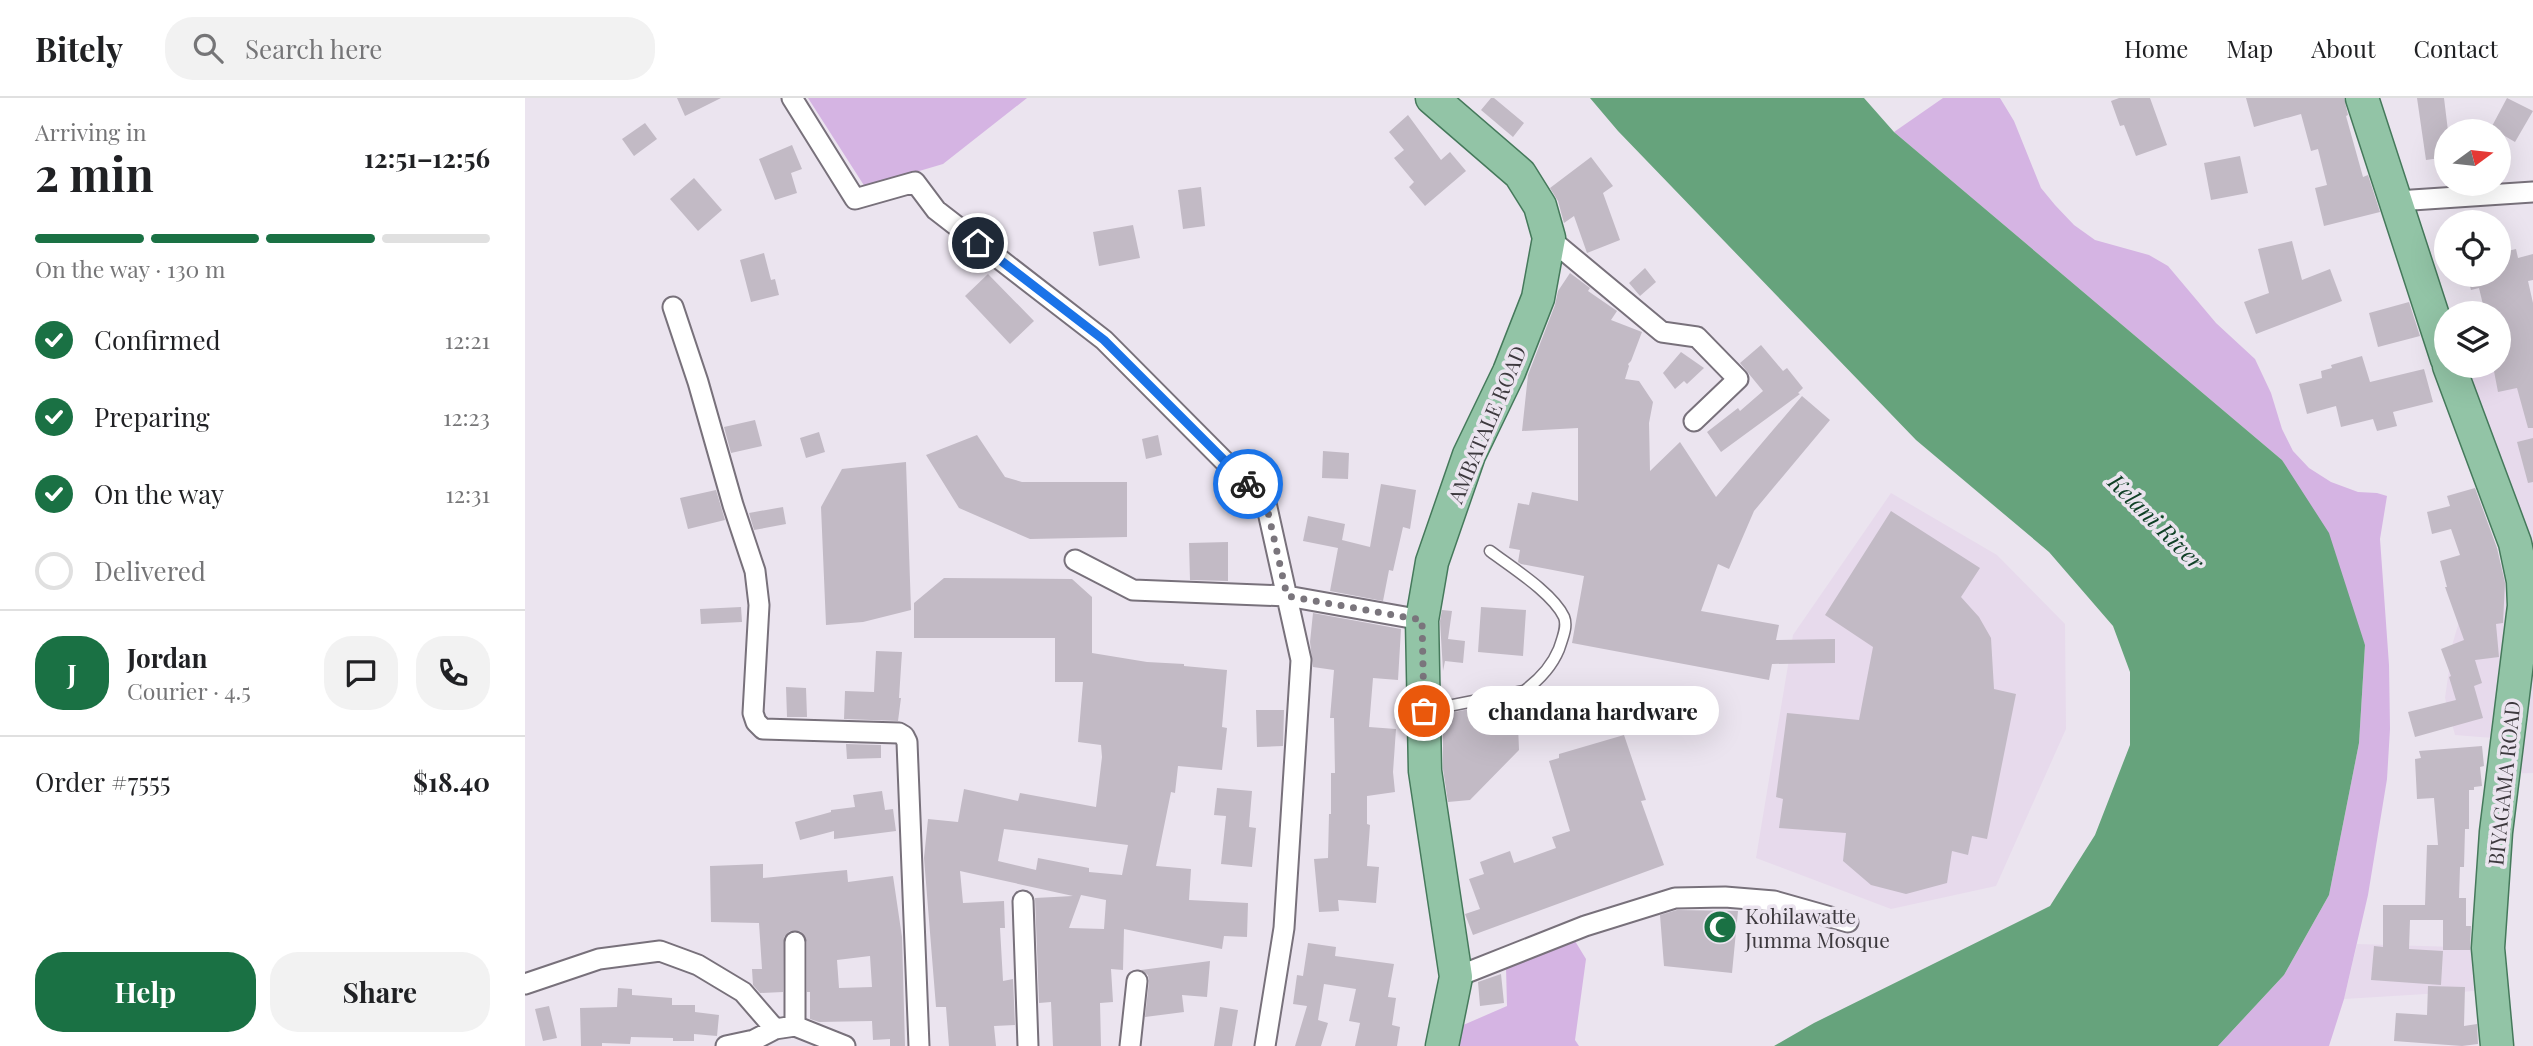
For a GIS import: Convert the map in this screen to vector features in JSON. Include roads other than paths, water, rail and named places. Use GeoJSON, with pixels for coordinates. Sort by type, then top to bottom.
{"type":"FeatureCollection","features":[{"type":"Feature","properties":{"kind":"main road","name":"AMBATALE ROAD"},"geometry":{"type":"LineString","coordinates":[[1432,98],[1520,174],[1540,206],[1549,238],[1538,298],[1509,372],[1469,455],[1432,562],[1422,620],[1425,771],[1456,977],[1442,1046]]}},
{"type":"Feature","properties":{"kind":"main road"},"geometry":{"type":"LineString","coordinates":[[2363,98],[2434,318]]}},
{"type":"Feature","properties":{"kind":"main road","name":"BIYAGAMA ROAD"},"geometry":{"type":"LineString","coordinates":[[2453,378],[2515,543],[2524,596],[2526,645],[2495,832],[2488,948],[2497,1046]]}},
{"type":"Feature","properties":{"kind":"street"},"geometry":{"type":"LineString","coordinates":[[792,98],[855,199],[915,182],[936,210],[1104,340],[1266,503],[1301,660],[1284,928],[1265,1046]]}},
{"type":"Feature","properties":{"kind":"street"},"geometry":{"type":"LineString","coordinates":[[2397,201],[2533,192]]}},
{"type":"Feature","properties":{"kind":"street"},"geometry":{"type":"LineString","coordinates":[[1549,238],[1662,332],[1697,337],[1738,379],[1694,421]]}},
{"type":"Feature","properties":{"kind":"street"},"geometry":{"type":"LineString","coordinates":[[673,307],[755,571],[759,605],[753,713],[756,722],[763,729],[899,733],[907,742],[919,1046]]}},
{"type":"Feature","properties":{"kind":"street"},"geometry":{"type":"LineString","coordinates":[[1075,560],[1133,590],[1287,596],[1422,620]]}},
{"type":"Feature","properties":{"kind":"street"},"geometry":{"type":"LineString","coordinates":[[1456,977],[1584,926],[1675,898],[1725,897],[1774,901],[1849,922]]}},
{"type":"Feature","properties":{"kind":"street"},"geometry":{"type":"LineString","coordinates":[[1023,901],[1028,1046]]}},
{"type":"Feature","properties":{"kind":"street"},"geometry":{"type":"LineString","coordinates":[[795,942],[795,1026]]}},
{"type":"Feature","properties":{"kind":"street"},"geometry":{"type":"LineString","coordinates":[[525,984],[599,959],[660,951],[698,965],[743,992],[775,1029]]}},
{"type":"Feature","properties":{"kind":"street"},"geometry":{"type":"LineString","coordinates":[[1131,1046],[1137,981]]}},
{"type":"Feature","properties":{"kind":"street"},"geometry":{"type":"LineString","coordinates":[[726,1046],[754,1040],[775,1029],[795,1026],[845,1046]]}},
{"type":"Feature","properties":{"kind":"lane"},"geometry":{"type":"LineString","coordinates":[[1424,711],[1524,691],[1535,683],[1555,659],[1565,632],[1565,618],[1551,600],[1490,551]]}},
{"type":"Feature","properties":{"kind":"water","name":"Kelani River"},"geometry":{"type":"Polygon","coordinates":[[[1590,98],[1864,98],[1894,132],[2282,460],[2329,533],[2365,645],[2359,743],[2329,895],[2284,975],[2218,1046],[1774,1046],[1814,1023],[2050,906],[2095,835],[2130,745],[2130,672],[2113,626],[2049,552],[1916,440],[1618,131],[1590,98]]]}},
{"type":"Feature","properties":{"kind":"place","name":"chandana hardware"},"geometry":{"type":"Point","coordinates":[1424,711]}},
{"type":"Feature","properties":{"kind":"place","name":"Kohilawatte Jumma Mosque"},"geometry":{"type":"Point","coordinates":[1720,927]}}]}
